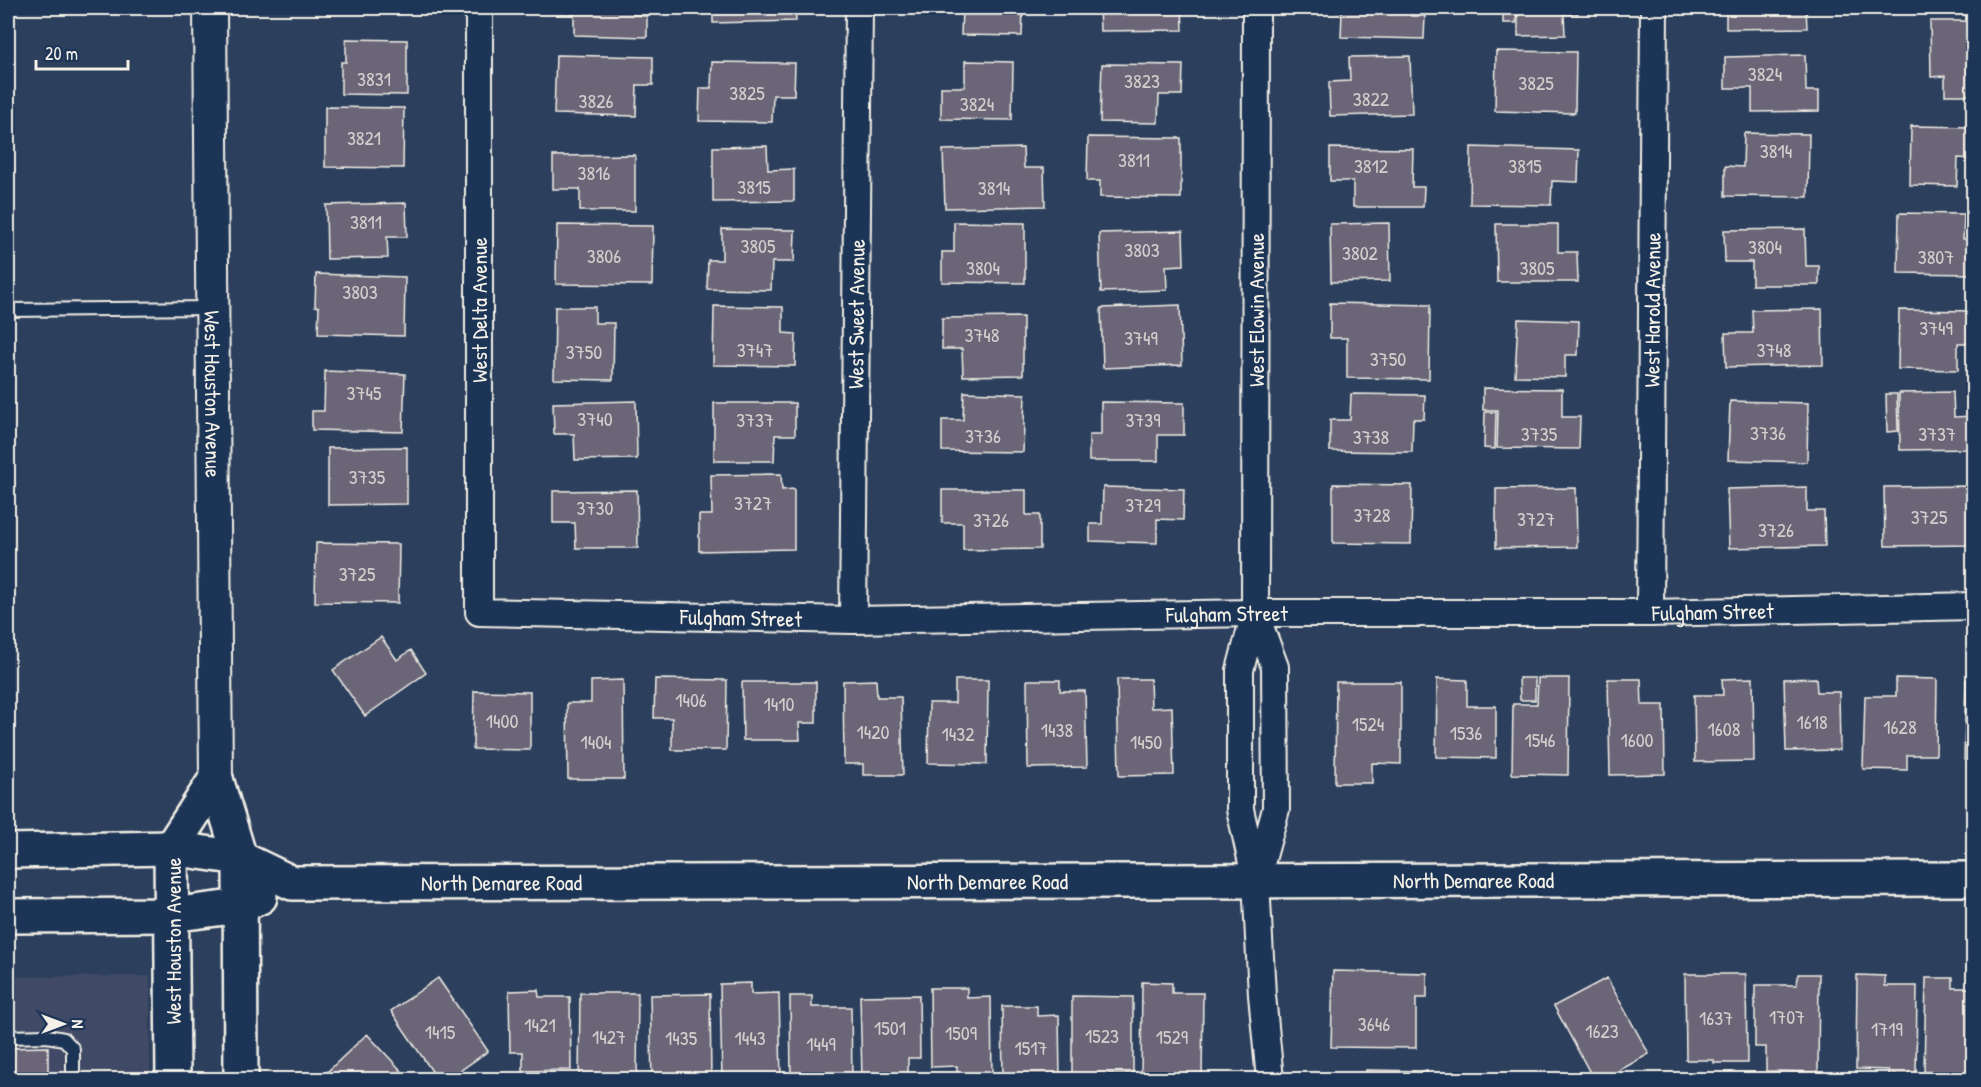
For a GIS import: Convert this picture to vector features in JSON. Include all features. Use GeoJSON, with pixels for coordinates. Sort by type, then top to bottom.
{"type":"FeatureCollection","features":[{"type":"Feature","properties":{"kind":"main road","name":"West Houston Avenue"},"geometry":{"type":"LineString","coordinates":[[173,1080],[171,848],[216,779]]}},
{"type":"Feature","properties":{"kind":"main road","name":"West Houston Avenue"},"geometry":{"type":"LineString","coordinates":[[216,779],[240,858],[241,1080]]}},
{"type":"Feature","properties":{"kind":"main road","name":"North Demaree Road"},"geometry":{"type":"LineString","coordinates":[[8,851],[171,848],[240,858],[292,883],[1974,879]]}},
{"type":"Feature","properties":{"kind":"main road"},"geometry":{"type":"LineString","coordinates":[[8,916],[171,915],[240,906],[292,883]]}},
{"type":"Feature","properties":{"kind":"street","name":"West Houston Avenue"},"geometry":{"type":"LineString","coordinates":[[210,8],[216,779]]}},
{"type":"Feature","properties":{"kind":"street","name":"West Delta Avenue"},"geometry":{"type":"LineString","coordinates":[[479,8],[479,612]]}},
{"type":"Feature","properties":{"kind":"street","name":"West Sweet Avenue"},"geometry":{"type":"LineString","coordinates":[[853,620],[859,8]]}},
{"type":"Feature","properties":{"kind":"street","name":"West Elowin Avenue"},"geometry":{"type":"LineString","coordinates":[[1256,8],[1255,613],[1240,670],[1240,809],[1256,881],[1261,983],[1270,1080]]}},
{"type":"Feature","properties":{"kind":"street","name":"West Harold Avenue"},"geometry":{"type":"LineString","coordinates":[[1650,613],[1654,8]]}},
{"type":"Feature","properties":{"kind":"street","name":"Fulgham Street"},"geometry":{"type":"LineString","coordinates":[[479,612],[853,620],[1255,613],[1650,613],[1974,606]]}},
{"type":"Feature","properties":{"kind":"street","name":"West Elowin Avenue"},"geometry":{"type":"LineString","coordinates":[[1255,613],[1275,667],[1276,797],[1276,809],[1256,881]]}},
{"type":"Feature","properties":{"kind":"lane"},"geometry":{"type":"LineString","coordinates":[[8,310],[212,308]]}},
{"type":"Feature","properties":{"kind":"lane"},"geometry":{"type":"LineString","coordinates":[[8,1037],[64,1038],[73,1049],[73,1080]]}},
{"type":"Feature","properties":{"kind":"shaded area"},"geometry":{"type":"Polygon","coordinates":[[[150,976],[150,1079],[8,1079],[8,977],[150,976]]]}},
{"type":"Feature","properties":{"kind":"building"},"geometry":{"type":"Polygon","coordinates":[[[552,8],[634,8],[634,15],[647,16],[647,37],[574,35],[574,14],[552,13],[552,8]]]}},
{"type":"Feature","properties":{"kind":"building"},"geometry":{"type":"Polygon","coordinates":[[[713,8],[795,8],[796,21],[713,23],[713,8]]]}},
{"type":"Feature","properties":{"kind":"building"},"geometry":{"type":"Polygon","coordinates":[[[940,8],[1023,8],[1022,36],[961,35],[962,9],[940,8]]]}},
{"type":"Feature","properties":{"kind":"building"},"geometry":{"type":"Polygon","coordinates":[[[1099,8],[1182,8],[1183,30],[1100,31],[1099,8]]]}},
{"type":"Feature","properties":{"kind":"building"},"geometry":{"type":"Polygon","coordinates":[[[1329,8],[1412,8],[1411,16],[1425,16],[1424,39],[1341,37],[1342,12],[1329,11],[1329,8]]]}},
{"type":"Feature","properties":{"kind":"building"},"geometry":{"type":"Polygon","coordinates":[[[1503,8],[1517,8],[1516,23],[1503,23],[1503,8]]]}},
{"type":"Feature","properties":{"kind":"building"},"geometry":{"type":"Polygon","coordinates":[[[1518,8],[1578,8],[1578,14],[1564,14],[1565,35],[1518,36],[1518,8]]]}},
{"type":"Feature","properties":{"kind":"building"},"geometry":{"type":"Polygon","coordinates":[[[1726,8],[1806,8],[1807,28],[1726,29],[1726,8]]]}},
{"type":"Feature","properties":{"kind":"building"},"geometry":{"type":"Polygon","coordinates":[[[1930,21],[1967,21],[1968,44],[1974,44],[1974,95],[1945,95],[1945,76],[1931,77],[1930,21]]]}},
{"type":"Feature","properties":{"kind":"building"},"geometry":{"type":"Polygon","coordinates":[[[346,39],[407,40],[407,95],[341,94],[341,62],[346,62],[346,39]]]}},
{"type":"Feature","properties":{"kind":"building"},"geometry":{"type":"Polygon","coordinates":[[[1496,51],[1576,52],[1575,113],[1495,111],[1496,51]]]}},
{"type":"Feature","properties":{"kind":"building"},"geometry":{"type":"Polygon","coordinates":[[[556,55],[653,57],[653,85],[637,85],[636,116],[554,114],[556,55]]]}},
{"type":"Feature","properties":{"kind":"building"},"geometry":{"type":"Polygon","coordinates":[[[1805,55],[1806,91],[1819,91],[1819,111],[1752,112],[1752,88],[1725,88],[1725,57],[1805,55]]]}},
{"type":"Feature","properties":{"kind":"building"},"geometry":{"type":"Polygon","coordinates":[[[1410,56],[1412,114],[1330,116],[1329,82],[1350,81],[1349,57],[1410,56]]]}},
{"type":"Feature","properties":{"kind":"building"},"geometry":{"type":"Polygon","coordinates":[[[965,61],[1013,62],[1012,120],[941,119],[941,87],[965,87],[965,61]]]}},
{"type":"Feature","properties":{"kind":"building"},"geometry":{"type":"Polygon","coordinates":[[[712,62],[795,63],[794,95],[773,95],[772,122],[699,121],[700,88],[711,88],[712,62]]]}},
{"type":"Feature","properties":{"kind":"building"},"geometry":{"type":"Polygon","coordinates":[[[1102,64],[1183,65],[1182,95],[1159,95],[1158,123],[1100,122],[1102,64]]]}},
{"type":"Feature","properties":{"kind":"building"},"geometry":{"type":"Polygon","coordinates":[[[325,107],[404,108],[403,168],[325,167],[325,107]]]}},
{"type":"Feature","properties":{"kind":"building"},"geometry":{"type":"Polygon","coordinates":[[[1911,126],[1974,127],[1974,159],[1958,158],[1957,186],[1910,185],[1911,126]]]}},
{"type":"Feature","properties":{"kind":"building"},"geometry":{"type":"Polygon","coordinates":[[[1744,133],[1809,134],[1808,197],[1725,196],[1725,166],[1743,167],[1744,133]]]}},
{"type":"Feature","properties":{"kind":"building"},"geometry":{"type":"Polygon","coordinates":[[[1088,137],[1181,138],[1181,198],[1100,197],[1100,181],[1087,181],[1088,137]]]}},
{"type":"Feature","properties":{"kind":"building"},"geometry":{"type":"Polygon","coordinates":[[[767,146],[768,170],[794,169],[794,201],[713,202],[713,147],[767,146]]]}},
{"type":"Feature","properties":{"kind":"building"},"geometry":{"type":"Polygon","coordinates":[[[1471,147],[1579,150],[1578,182],[1552,181],[1551,205],[1470,204],[1471,147]]]}},
{"type":"Feature","properties":{"kind":"building"},"geometry":{"type":"Polygon","coordinates":[[[1023,148],[1024,168],[1044,168],[1045,206],[945,208],[943,150],[1023,148]]]}},
{"type":"Feature","properties":{"kind":"building"},"geometry":{"type":"Polygon","coordinates":[[[1330,148],[1413,149],[1412,187],[1424,187],[1423,207],[1353,207],[1353,181],[1330,181],[1330,148]]]}},
{"type":"Feature","properties":{"kind":"building"},"geometry":{"type":"Polygon","coordinates":[[[635,155],[635,211],[580,211],[580,189],[553,189],[553,156],[635,155]]]}},
{"type":"Feature","properties":{"kind":"building"},"geometry":{"type":"Polygon","coordinates":[[[406,203],[407,237],[387,237],[388,258],[327,259],[326,205],[406,203]]]}},
{"type":"Feature","properties":{"kind":"building"},"geometry":{"type":"Polygon","coordinates":[[[1899,213],[1964,214],[1963,239],[1974,239],[1974,274],[1898,273],[1899,213]]]}},
{"type":"Feature","properties":{"kind":"building"},"geometry":{"type":"Polygon","coordinates":[[[954,222],[1025,223],[1025,283],[942,282],[942,252],[954,252],[954,222]]]}},
{"type":"Feature","properties":{"kind":"building"},"geometry":{"type":"Polygon","coordinates":[[[1389,223],[1390,281],[1331,282],[1330,224],[1389,223]]]}},
{"type":"Feature","properties":{"kind":"building"},"geometry":{"type":"Polygon","coordinates":[[[1496,224],[1558,224],[1558,252],[1577,252],[1578,282],[1497,282],[1496,224]]]}},
{"type":"Feature","properties":{"kind":"building"},"geometry":{"type":"Polygon","coordinates":[[[557,225],[653,226],[652,285],[556,284],[557,225]]]}},
{"type":"Feature","properties":{"kind":"building"},"geometry":{"type":"Polygon","coordinates":[[[722,229],[795,230],[794,262],[772,262],[771,290],[707,289],[708,260],[722,260],[722,229]]]}},
{"type":"Feature","properties":{"kind":"building"},"geometry":{"type":"Polygon","coordinates":[[[1805,229],[1806,266],[1819,266],[1819,285],[1752,285],[1752,262],[1725,262],[1724,230],[1805,229]]]}},
{"type":"Feature","properties":{"kind":"building"},"geometry":{"type":"Polygon","coordinates":[[[1183,231],[1184,265],[1166,266],[1167,290],[1101,292],[1099,233],[1183,231]]]}},
{"type":"Feature","properties":{"kind":"building"},"geometry":{"type":"Polygon","coordinates":[[[316,274],[405,277],[404,336],[318,334],[319,307],[315,306],[316,274]]]}},
{"type":"Feature","properties":{"kind":"building"},"geometry":{"type":"Polygon","coordinates":[[[1330,303],[1430,305],[1429,379],[1347,378],[1347,338],[1330,338],[1330,303]]]}},
{"type":"Feature","properties":{"kind":"building"},"geometry":{"type":"Polygon","coordinates":[[[1180,305],[1182,365],[1103,368],[1101,308],[1180,305]]]}},
{"type":"Feature","properties":{"kind":"building"},"geometry":{"type":"Polygon","coordinates":[[[714,306],[783,307],[783,333],[796,334],[795,366],[713,365],[714,306]]]}},
{"type":"Feature","properties":{"kind":"building"},"geometry":{"type":"Polygon","coordinates":[[[555,307],[595,307],[595,323],[614,323],[613,380],[554,379],[555,307]]]}},
{"type":"Feature","properties":{"kind":"building"},"geometry":{"type":"Polygon","coordinates":[[[1822,309],[1823,365],[1726,367],[1725,333],[1753,333],[1752,310],[1822,309]]]}},
{"type":"Feature","properties":{"kind":"building"},"geometry":{"type":"Polygon","coordinates":[[[1899,310],[1974,311],[1974,343],[1958,343],[1958,370],[1898,369],[1899,310]]]}},
{"type":"Feature","properties":{"kind":"building"},"geometry":{"type":"Polygon","coordinates":[[[1023,317],[1023,375],[963,376],[962,349],[942,349],[942,318],[1023,317]]]}},
{"type":"Feature","properties":{"kind":"building"},"geometry":{"type":"Polygon","coordinates":[[[1518,319],[1579,321],[1578,355],[1565,355],[1565,377],[1515,376],[1518,319]]]}},
{"type":"Feature","properties":{"kind":"building"},"geometry":{"type":"Polygon","coordinates":[[[325,371],[405,374],[403,432],[312,430],[312,411],[324,411],[325,371]]]}},
{"type":"Feature","properties":{"kind":"building"},"geometry":{"type":"Polygon","coordinates":[[[1483,388],[1562,389],[1562,417],[1580,417],[1579,449],[1497,448],[1498,410],[1483,410],[1483,388]]]}},
{"type":"Feature","properties":{"kind":"building"},"geometry":{"type":"Polygon","coordinates":[[[964,392],[1025,394],[1023,452],[942,451],[942,420],[963,420],[964,392]]]}},
{"type":"Feature","properties":{"kind":"building"},"geometry":{"type":"Polygon","coordinates":[[[1953,392],[1954,417],[1974,416],[1974,449],[1900,450],[1899,393],[1953,392]]]}},
{"type":"Feature","properties":{"kind":"building"},"geometry":{"type":"Polygon","coordinates":[[[1351,394],[1425,395],[1424,419],[1413,419],[1412,452],[1330,451],[1330,420],[1350,420],[1351,394]]]}},
{"type":"Feature","properties":{"kind":"building"},"geometry":{"type":"Polygon","coordinates":[[[1886,394],[1897,394],[1898,431],[1887,432],[1886,394]]]}},
{"type":"Feature","properties":{"kind":"building"},"geometry":{"type":"Polygon","coordinates":[[[636,401],[637,459],[575,460],[574,434],[554,434],[553,403],[636,401]]]}},
{"type":"Feature","properties":{"kind":"building"},"geometry":{"type":"Polygon","coordinates":[[[1730,401],[1808,403],[1807,462],[1728,460],[1730,401]]]}},
{"type":"Feature","properties":{"kind":"building"},"geometry":{"type":"Polygon","coordinates":[[[1101,402],[1184,403],[1184,435],[1158,435],[1158,461],[1089,461],[1089,435],[1101,435],[1101,402]]]}},
{"type":"Feature","properties":{"kind":"building"},"geometry":{"type":"Polygon","coordinates":[[[714,403],[795,403],[795,435],[775,435],[774,461],[714,461],[714,403]]]}},
{"type":"Feature","properties":{"kind":"building"},"geometry":{"type":"Polygon","coordinates":[[[1485,412],[1496,412],[1495,449],[1484,448],[1485,412]]]}},
{"type":"Feature","properties":{"kind":"building"},"geometry":{"type":"Polygon","coordinates":[[[407,447],[407,504],[328,505],[328,448],[407,447]]]}},
{"type":"Feature","properties":{"kind":"building"},"geometry":{"type":"Polygon","coordinates":[[[781,474],[782,490],[794,489],[794,549],[699,551],[699,515],[712,515],[711,475],[781,474]]]}},
{"type":"Feature","properties":{"kind":"building"},"geometry":{"type":"Polygon","coordinates":[[[1333,484],[1412,485],[1411,544],[1333,543],[1333,484]]]}},
{"type":"Feature","properties":{"kind":"building"},"geometry":{"type":"Polygon","coordinates":[[[1974,486],[1974,545],[1885,546],[1884,487],[1974,486]]]}},
{"type":"Feature","properties":{"kind":"building"},"geometry":{"type":"Polygon","coordinates":[[[1103,487],[1184,489],[1183,520],[1157,519],[1157,543],[1090,541],[1090,524],[1102,524],[1103,487]]]}},
{"type":"Feature","properties":{"kind":"building"},"geometry":{"type":"Polygon","coordinates":[[[1807,487],[1807,511],[1824,511],[1825,546],[1729,548],[1727,489],[1807,487]]]}},
{"type":"Feature","properties":{"kind":"building"},"geometry":{"type":"Polygon","coordinates":[[[1576,488],[1577,547],[1496,548],[1496,489],[1576,488]]]}},
{"type":"Feature","properties":{"kind":"building"},"geometry":{"type":"Polygon","coordinates":[[[637,490],[638,548],[576,548],[575,523],[553,523],[553,491],[637,490]]]}},
{"type":"Feature","properties":{"kind":"building"},"geometry":{"type":"Polygon","coordinates":[[[942,490],[1026,490],[1026,515],[1040,515],[1040,549],[963,550],[963,523],[942,523],[942,490]]]}},
{"type":"Feature","properties":{"kind":"building"},"geometry":{"type":"Polygon","coordinates":[[[316,543],[399,544],[398,603],[315,602],[316,543]]]}},
{"type":"Feature","properties":{"kind":"building"},"geometry":{"type":"Polygon","coordinates":[[[381,637],[397,660],[411,650],[426,673],[365,716],[333,670],[381,637]]]}},
{"type":"Feature","properties":{"kind":"building"},"geometry":{"type":"Polygon","coordinates":[[[1519,678],[1535,678],[1535,700],[1520,700],[1519,678]]]}},
{"type":"Feature","properties":{"kind":"building"},"geometry":{"type":"Polygon","coordinates":[[[1538,678],[1569,678],[1568,775],[1512,774],[1513,704],[1537,704],[1538,678]]]}},
{"type":"Feature","properties":{"kind":"building"},"geometry":{"type":"Polygon","coordinates":[[[1753,678],[1754,761],[1695,762],[1694,695],[1723,695],[1722,679],[1753,678]]]}},
{"type":"Feature","properties":{"kind":"building"},"geometry":{"type":"Polygon","coordinates":[[[1816,678],[1817,692],[1839,692],[1840,750],[1786,751],[1784,679],[1816,678]]]}},
{"type":"Feature","properties":{"kind":"building"},"geometry":{"type":"Polygon","coordinates":[[[1896,678],[1937,679],[1936,755],[1907,755],[1907,770],[1863,769],[1865,696],[1896,696],[1896,678]]]}},
{"type":"Feature","properties":{"kind":"building"},"geometry":{"type":"Polygon","coordinates":[[[655,679],[727,680],[726,750],[672,750],[672,718],[654,718],[655,679]]]}},
{"type":"Feature","properties":{"kind":"building"},"geometry":{"type":"Polygon","coordinates":[[[1117,679],[1150,679],[1151,708],[1172,707],[1174,775],[1119,776],[1117,679]]]}},
{"type":"Feature","properties":{"kind":"building"},"geometry":{"type":"Polygon","coordinates":[[[1437,679],[1467,680],[1467,706],[1496,706],[1496,758],[1436,757],[1437,679]]]}},
{"type":"Feature","properties":{"kind":"building"},"geometry":{"type":"Polygon","coordinates":[[[1608,679],[1641,679],[1642,705],[1664,705],[1665,774],[1610,775],[1608,679]]]}},
{"type":"Feature","properties":{"kind":"building"},"geometry":{"type":"Polygon","coordinates":[[[623,680],[624,779],[568,779],[567,703],[591,703],[591,681],[623,680]]]}},
{"type":"Feature","properties":{"kind":"building"},"geometry":{"type":"Polygon","coordinates":[[[876,680],[877,697],[901,697],[903,775],[863,775],[863,764],[844,764],[843,681],[876,680]]]}},
{"type":"Feature","properties":{"kind":"building"},"geometry":{"type":"Polygon","coordinates":[[[955,680],[988,680],[987,764],[928,763],[929,703],[955,703],[955,680]]]}},
{"type":"Feature","properties":{"kind":"building"},"geometry":{"type":"Polygon","coordinates":[[[1027,680],[1060,680],[1060,691],[1085,691],[1087,767],[1028,768],[1027,680]]]}},
{"type":"Feature","properties":{"kind":"building"},"geometry":{"type":"Polygon","coordinates":[[[1966,680],[1974,680],[1974,761],[1964,760],[1966,680]]]}},
{"type":"Feature","properties":{"kind":"building"},"geometry":{"type":"Polygon","coordinates":[[[742,682],[816,682],[816,723],[799,723],[800,740],[743,740],[742,682]]]}},
{"type":"Feature","properties":{"kind":"building"},"geometry":{"type":"Polygon","coordinates":[[[1336,682],[1401,682],[1401,764],[1372,763],[1372,783],[1335,783],[1336,682]]]}},
{"type":"Feature","properties":{"kind":"building"},"geometry":{"type":"Polygon","coordinates":[[[474,691],[530,692],[530,750],[473,749],[474,691]]]}},
{"type":"Feature","properties":{"kind":"building"},"geometry":{"type":"Polygon","coordinates":[[[1333,971],[1427,973],[1427,998],[1416,998],[1416,1048],[1331,1047],[1333,971]]]}},
{"type":"Feature","properties":{"kind":"building"},"geometry":{"type":"Polygon","coordinates":[[[1685,974],[1746,974],[1747,1063],[1686,1060],[1685,974]]]}},
{"type":"Feature","properties":{"kind":"building"},"geometry":{"type":"Polygon","coordinates":[[[1798,974],[1819,974],[1818,1072],[1766,1071],[1766,1047],[1755,1047],[1755,985],[1797,985],[1798,974]]]}},
{"type":"Feature","properties":{"kind":"building"},"geometry":{"type":"Polygon","coordinates":[[[1857,975],[1885,976],[1885,986],[1917,986],[1916,1075],[1889,1075],[1889,1070],[1856,1069],[1857,975]]]}},
{"type":"Feature","properties":{"kind":"building"},"geometry":{"type":"Polygon","coordinates":[[[438,978],[488,1051],[447,1080],[438,1080],[391,1011],[438,978]]]}},
{"type":"Feature","properties":{"kind":"building"},"geometry":{"type":"Polygon","coordinates":[[[1607,978],[1649,1054],[1602,1080],[1594,1080],[1554,1006],[1607,978]]]}},
{"type":"Feature","properties":{"kind":"building"},"geometry":{"type":"Polygon","coordinates":[[[1926,978],[1953,978],[1953,988],[1974,988],[1974,1078],[1957,1077],[1957,1072],[1924,1072],[1926,978]]]}},
{"type":"Feature","properties":{"kind":"building"},"geometry":{"type":"Polygon","coordinates":[[[1142,982],[1172,983],[1172,993],[1203,993],[1202,1080],[1141,1080],[1142,982]]]}},
{"type":"Feature","properties":{"kind":"building"},"geometry":{"type":"Polygon","coordinates":[[[751,983],[751,994],[779,993],[781,1080],[722,1080],[720,984],[751,983]]]}},
{"type":"Feature","properties":{"kind":"building"},"geometry":{"type":"Polygon","coordinates":[[[930,988],[967,988],[967,998],[991,997],[992,1078],[957,1079],[957,1066],[931,1067],[930,988]]]}},
{"type":"Feature","properties":{"kind":"building"},"geometry":{"type":"Polygon","coordinates":[[[538,990],[539,997],[570,997],[571,1070],[523,1071],[523,1052],[510,1052],[509,991],[538,990]]]}},
{"type":"Feature","properties":{"kind":"building"},"geometry":{"type":"Polygon","coordinates":[[[580,993],[638,993],[637,1080],[579,1080],[580,993]]]}},
{"type":"Feature","properties":{"kind":"building"},"geometry":{"type":"Polygon","coordinates":[[[710,994],[711,1080],[652,1080],[650,995],[710,994]]]}},
{"type":"Feature","properties":{"kind":"building"},"geometry":{"type":"Polygon","coordinates":[[[919,995],[920,1058],[908,1058],[908,1077],[862,1078],[860,996],[919,995]]]}},
{"type":"Feature","properties":{"kind":"building"},"geometry":{"type":"Polygon","coordinates":[[[790,996],[812,996],[812,1007],[851,1007],[852,1079],[791,1080],[790,996]]]}},
{"type":"Feature","properties":{"kind":"building"},"geometry":{"type":"Polygon","coordinates":[[[1072,996],[1133,997],[1133,1074],[1108,1074],[1108,1080],[1072,1080],[1072,996]]]}},
{"type":"Feature","properties":{"kind":"building"},"geometry":{"type":"Polygon","coordinates":[[[1002,1006],[1037,1006],[1037,1016],[1059,1015],[1060,1080],[1003,1080],[1002,1006]]]}},
{"type":"Feature","properties":{"kind":"building"},"geometry":{"type":"Polygon","coordinates":[[[367,1034],[410,1080],[331,1080],[325,1074],[367,1034]]]}},
{"type":"Feature","properties":{"kind":"building"},"geometry":{"type":"Polygon","coordinates":[[[48,1047],[48,1080],[8,1080],[8,1048],[48,1047]]]}},
{"type":"Feature","properties":{"kind":"building"},"geometry":{"type":"Polygon","coordinates":[[[1366,1070],[1427,1071],[1427,1080],[1366,1080],[1366,1070]]]}}]}
